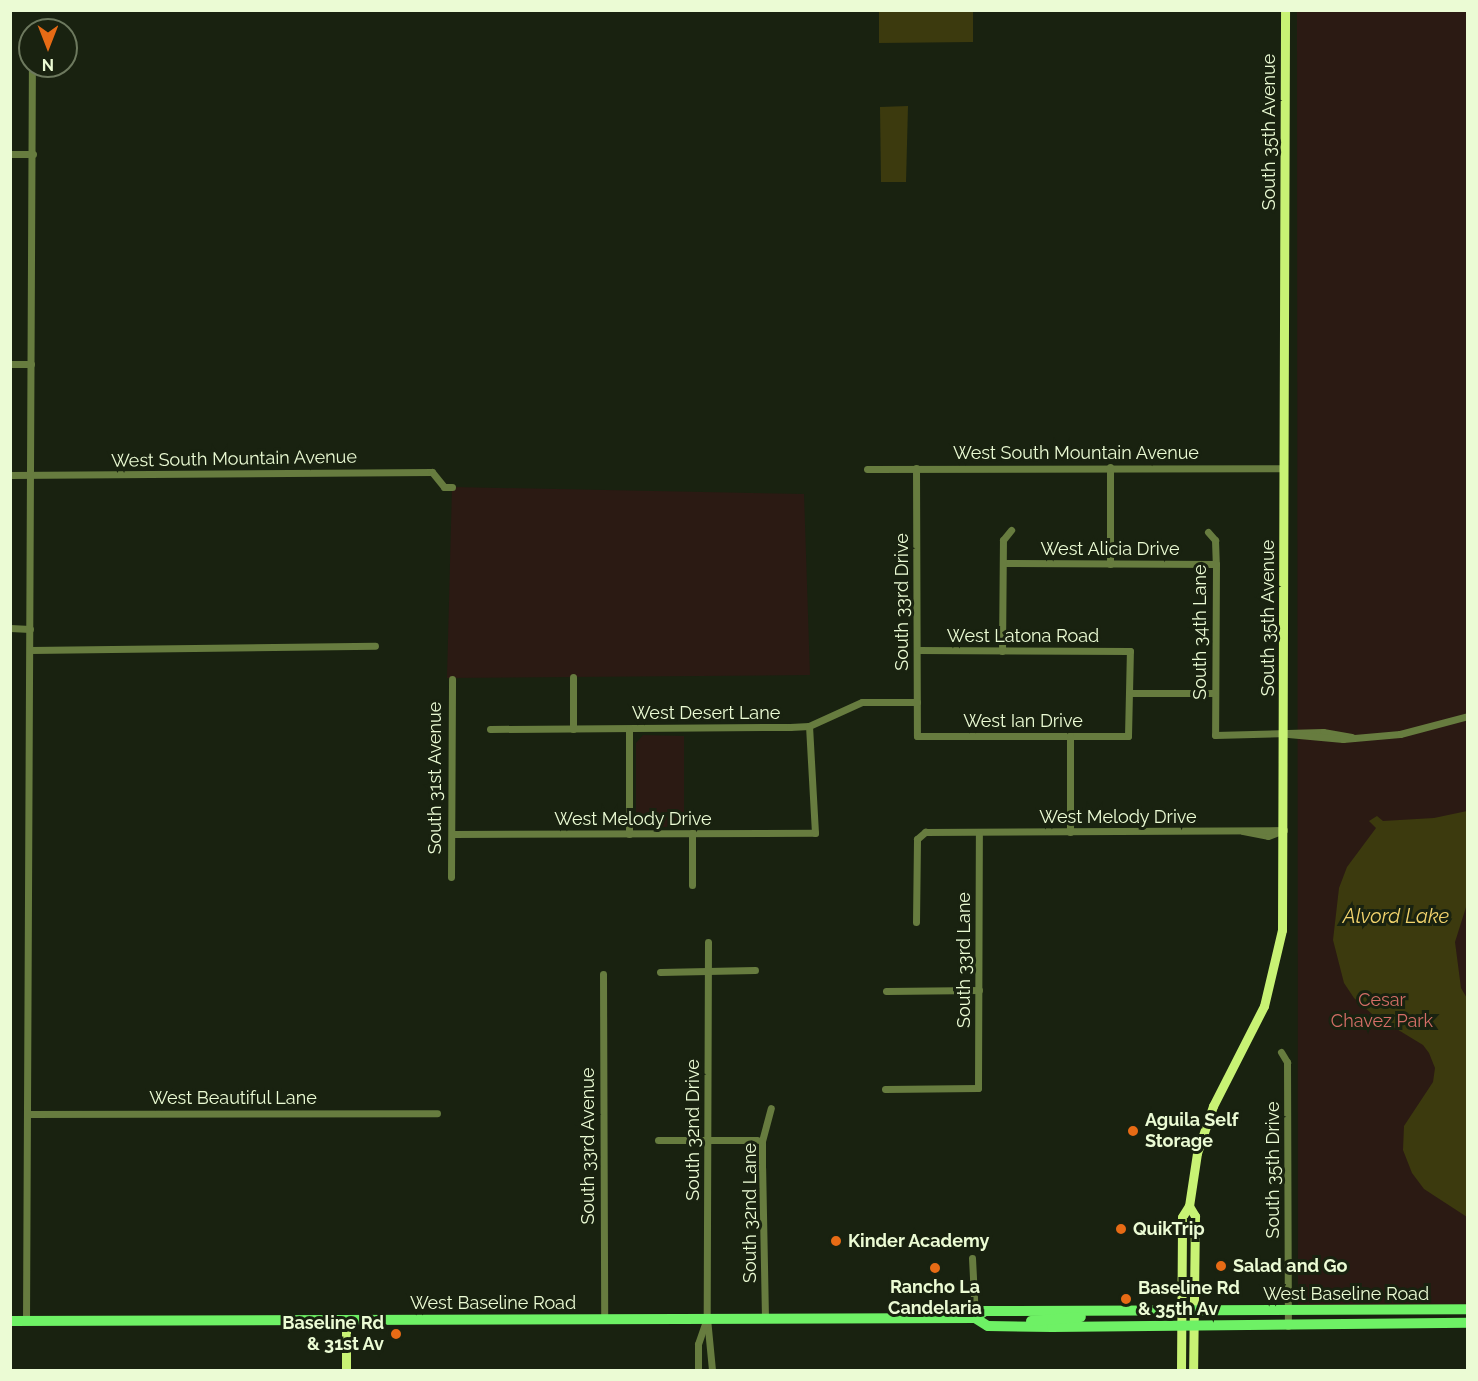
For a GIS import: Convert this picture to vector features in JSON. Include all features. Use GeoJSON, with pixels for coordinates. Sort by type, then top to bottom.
{"type":"FeatureCollection","features":[{"type":"Feature","properties":{"kind":"main road","name":"South 35th Avenue"},"geometry":{"type":"LineString","coordinates":[[1181,1371],[1187,1327],[1195,1216],[1189,1206],[1202,1134],[1264,1006],[1278,958],[1282,930],[1285,733],[1285,10]]}},
{"type":"Feature","properties":{"kind":"main road"},"geometry":{"type":"LineString","coordinates":[[1384,1310],[1384,1324]]}},
{"type":"Feature","properties":{"kind":"main road","name":"West Baseline Road"},"geometry":{"type":"LineString","coordinates":[[975,1318],[985,1311],[1467,1310]]}},
{"type":"Feature","properties":{"kind":"main road"},"geometry":{"type":"LineString","coordinates":[[1013,1327],[1032,1320],[1079,1317],[1085,1311]]}},
{"type":"Feature","properties":{"kind":"main road","name":"West Baseline Road"},"geometry":{"type":"LineString","coordinates":[[10,1320],[975,1318],[988,1326],[1013,1327],[1467,1323]]}},
{"type":"Feature","properties":{"kind":"main road"},"geometry":{"type":"LineString","coordinates":[[346,1320],[346,1371]]}},
{"type":"Feature","properties":{"kind":"main road","name":"South 35th Avenue"},"geometry":{"type":"LineString","coordinates":[[1187,1327],[1193,1371]]}},
{"type":"Feature","properties":{"kind":"street"},"geometry":{"type":"LineString","coordinates":[[26,1320],[32,78]]}},
{"type":"Feature","properties":{"kind":"street"},"geometry":{"type":"LineString","coordinates":[[10,154],[33,154]]}},
{"type":"Feature","properties":{"kind":"street"},"geometry":{"type":"LineString","coordinates":[[10,364],[31,364]]}},
{"type":"Feature","properties":{"kind":"street"},"geometry":{"type":"LineString","coordinates":[[1110,467],[1110,564]]}},
{"type":"Feature","properties":{"kind":"street","name":"South 33rd Drive"},"geometry":{"type":"LineString","coordinates":[[916,468],[917,736]]}},
{"type":"Feature","properties":{"kind":"street","name":"West South Mountain Avenue"},"geometry":{"type":"LineString","coordinates":[[867,469],[1284,468]]}},
{"type":"Feature","properties":{"kind":"street","name":"West South Mountain Avenue"},"geometry":{"type":"LineString","coordinates":[[10,475],[31,477],[432,472],[444,487],[452,487]]}},
{"type":"Feature","properties":{"kind":"street"},"geometry":{"type":"LineString","coordinates":[[1002,651],[1004,540],[1011,530]]}},
{"type":"Feature","properties":{"kind":"street","name":"South 34th Lane"},"geometry":{"type":"LineString","coordinates":[[1208,532],[1215,540],[1216,564],[1215,735],[1285,733]]}},
{"type":"Feature","properties":{"kind":"street","name":"West Alicia Drive"},"geometry":{"type":"LineString","coordinates":[[1003,563],[1216,564]]}},
{"type":"Feature","properties":{"kind":"street"},"geometry":{"type":"LineString","coordinates":[[10,628],[30,628]]}},
{"type":"Feature","properties":{"kind":"street"},"geometry":{"type":"LineString","coordinates":[[30,650],[375,646]]}},
{"type":"Feature","properties":{"kind":"street","name":"West Latona Road"},"geometry":{"type":"LineString","coordinates":[[917,650],[1130,651],[1129,693]]}},
{"type":"Feature","properties":{"kind":"street"},"geometry":{"type":"LineString","coordinates":[[573,677],[573,729]]}},
{"type":"Feature","properties":{"kind":"street","name":"South 31st Avenue"},"geometry":{"type":"LineString","coordinates":[[451,877],[452,679]]}},
{"type":"Feature","properties":{"kind":"street"},"geometry":{"type":"LineString","coordinates":[[1129,693],[1215,693]]}},
{"type":"Feature","properties":{"kind":"street","name":"West Ian Drive"},"geometry":{"type":"LineString","coordinates":[[917,736],[1128,736],[1129,693]]}},
{"type":"Feature","properties":{"kind":"street","name":"West Desert Lane"},"geometry":{"type":"LineString","coordinates":[[490,729],[809,726],[862,702],[917,702]]}},
{"type":"Feature","properties":{"kind":"street"},"geometry":{"type":"LineString","coordinates":[[1285,733],[1323,732],[1352,737],[1400,734],[1467,716]]}},
{"type":"Feature","properties":{"kind":"street","name":"West Melody Drive"},"geometry":{"type":"LineString","coordinates":[[452,834],[815,833],[809,726]]}},
{"type":"Feature","properties":{"kind":"street"},"geometry":{"type":"LineString","coordinates":[[628,729],[629,834]]}},
{"type":"Feature","properties":{"kind":"street"},"geometry":{"type":"LineString","coordinates":[[1070,736],[1070,832]]}},
{"type":"Feature","properties":{"kind":"street","name":"West Melody Drive"},"geometry":{"type":"LineString","coordinates":[[916,922],[917,839],[921,834],[1243,831],[1268,836],[1284,830]]}},
{"type":"Feature","properties":{"kind":"street"},"geometry":{"type":"LineString","coordinates":[[692,833],[692,885]]}},
{"type":"Feature","properties":{"kind":"street","name":"South 33rd Lane"},"geometry":{"type":"LineString","coordinates":[[885,1089],[978,1088],[979,833]]}},
{"type":"Feature","properties":{"kind":"street","name":"South 32nd Drive"},"geometry":{"type":"LineString","coordinates":[[707,1318],[708,942]]}},
{"type":"Feature","properties":{"kind":"street"},"geometry":{"type":"LineString","coordinates":[[660,972],[755,970]]}},
{"type":"Feature","properties":{"kind":"street","name":"South 33rd Avenue"},"geometry":{"type":"LineString","coordinates":[[603,974],[604,1319]]}},
{"type":"Feature","properties":{"kind":"street"},"geometry":{"type":"LineString","coordinates":[[886,991],[979,990]]}},
{"type":"Feature","properties":{"kind":"street","name":"South 35th Drive"},"geometry":{"type":"LineString","coordinates":[[1281,1052],[1287,1062],[1288,1326]]}},
{"type":"Feature","properties":{"kind":"street","name":"South 32nd Lane"},"geometry":{"type":"LineString","coordinates":[[765,1318],[762,1142],[771,1108]]}},
{"type":"Feature","properties":{"kind":"street","name":"West Beautiful Lane"},"geometry":{"type":"LineString","coordinates":[[28,1114],[437,1113]]}},
{"type":"Feature","properties":{"kind":"street"},"geometry":{"type":"LineString","coordinates":[[658,1140],[757,1140]]}},
{"type":"Feature","properties":{"kind":"street"},"geometry":{"type":"LineString","coordinates":[[972,1258],[975,1318]]}},
{"type":"Feature","properties":{"kind":"street"},"geometry":{"type":"LineString","coordinates":[[707,1318],[712,1370],[698,1370],[698,1344],[707,1318]]}},
{"type":"Feature","properties":{"kind":"green space","name":"Cesar Chavez Park"},"geometry":{"type":"Polygon","coordinates":[[[1297,11],[1467,11],[1467,1305],[1298,1305],[1297,11]]]}},
{"type":"Feature","properties":{"kind":"green space"},"geometry":{"type":"Polygon","coordinates":[[[452,487],[804,494],[810,675],[447,678],[452,487]]]}},
{"type":"Feature","properties":{"kind":"green space"},"geometry":{"type":"Polygon","coordinates":[[[643,735],[684,736],[684,826],[645,828],[636,819],[636,743],[643,735]]]}},
{"type":"Feature","properties":{"kind":"water"},"geometry":{"type":"Polygon","coordinates":[[[879,11],[973,11],[973,42],[879,43],[879,11]]]}},
{"type":"Feature","properties":{"kind":"water"},"geometry":{"type":"Polygon","coordinates":[[[908,106],[906,182],[881,182],[880,107],[908,106]]]}},
{"type":"Feature","properties":{"kind":"water","name":"Alvord Lake"},"geometry":{"type":"Polygon","coordinates":[[[1467,811],[1467,904],[1455,942],[1461,988],[1468,1000],[1467,1217],[1424,1189],[1412,1173],[1403,1150],[1404,1126],[1433,1082],[1435,1068],[1429,1053],[1423,1045],[1372,1014],[1354,998],[1344,983],[1333,940],[1339,888],[1347,867],[1376,828],[1369,821],[1377,816],[1383,821],[1434,818],[1467,811]]]}},
{"type":"Feature","properties":{"kind":"place","name":"Aguila Self Storage"},"geometry":{"type":"Point","coordinates":[1133,1131]}},
{"type":"Feature","properties":{"kind":"place","name":"QuikTrip"},"geometry":{"type":"Point","coordinates":[1121,1229]}},
{"type":"Feature","properties":{"kind":"place","name":"Kinder Academy"},"geometry":{"type":"Point","coordinates":[836,1241]}},
{"type":"Feature","properties":{"kind":"place","name":"Salad and Go"},"geometry":{"type":"Point","coordinates":[1221,1266]}},
{"type":"Feature","properties":{"kind":"place","name":"Rancho La Candelaria"},"geometry":{"type":"Point","coordinates":[935,1268]}},
{"type":"Feature","properties":{"kind":"place","name":"Baseline Rd & 35th Av"},"geometry":{"type":"Point","coordinates":[1126,1299]}},
{"type":"Feature","properties":{"kind":"place","name":"Baseline Rd & 31st Av"},"geometry":{"type":"Point","coordinates":[396,1334]}}]}
